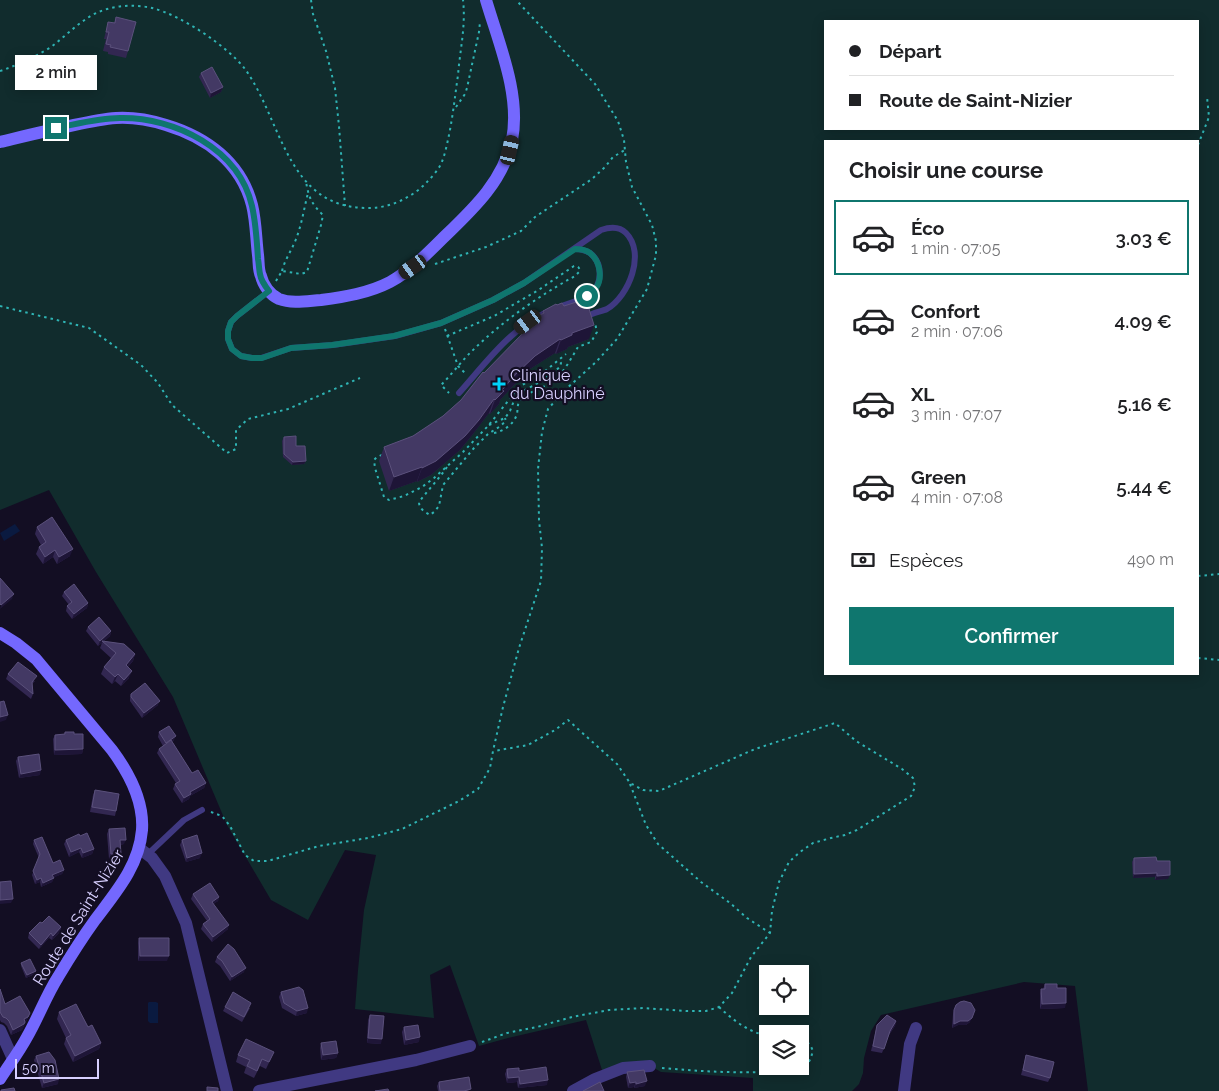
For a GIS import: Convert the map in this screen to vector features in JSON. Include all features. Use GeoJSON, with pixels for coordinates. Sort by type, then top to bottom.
{"type":"FeatureCollection","features":[{"type":"Feature","properties":{"kind":"main road"},"geometry":{"type":"LineString","coordinates":[[0,142],[94,120],[117,118],[133,118],[161,123],[178,129],[212,146],[240,175],[248,191],[252,206],[260,275],[269,291],[281,300],[299,302],[328,299],[362,292],[389,282],[413,267],[428,254],[491,188],[510,150],[513,130],[513,94],[486,1]]}},
{"type":"Feature","properties":{"kind":"main road","name":"Route de Saint-Nizier"},"geometry":{"type":"LineString","coordinates":[[0,633],[36,659],[124,766],[135,789],[139,803],[143,852],[57,978],[27,1037],[0,1079]]}},
{"type":"Feature","properties":{"kind":"street"},"geometry":{"type":"LineString","coordinates":[[143,852],[152,858],[165,876],[186,923],[227,1091]]}},
{"type":"Feature","properties":{"kind":"street"},"geometry":{"type":"LineString","coordinates":[[904,1091],[910,1044],[916,1028]]}},
{"type":"Feature","properties":{"kind":"street"},"geometry":{"type":"LineString","coordinates":[[0,1030],[13,1059]]}},
{"type":"Feature","properties":{"kind":"street"},"geometry":{"type":"LineString","coordinates":[[259,1091],[416,1060],[470,1046]]}},
{"type":"Feature","properties":{"kind":"street"},"geometry":{"type":"LineString","coordinates":[[573,1091],[595,1079],[623,1068],[650,1066]]}},
{"type":"Feature","properties":{"kind":"lane"},"geometry":{"type":"LineString","coordinates":[[269,291],[231,322],[228,339],[232,349],[241,356],[262,358],[291,348],[332,345],[394,336],[443,322],[493,300],[575,249],[601,230],[615,227],[623,230],[633,242],[635,264],[628,284],[618,300],[607,310],[592,314]]}},
{"type":"Feature","properties":{"kind":"lane"},"geometry":{"type":"LineString","coordinates":[[457,395],[502,344],[522,326],[548,312],[587,296],[596,288],[600,273],[595,259],[585,250],[575,249]]}},
{"type":"Feature","properties":{"kind":"lane"},"geometry":{"type":"LineString","coordinates":[[143,852],[184,820],[202,810]]}},
{"type":"Feature","properties":{"kind":"path"},"geometry":{"type":"LineString","coordinates":[[311,0],[313,14],[326,51],[335,88],[340,126],[345,206]]}},
{"type":"Feature","properties":{"kind":"path"},"geometry":{"type":"LineString","coordinates":[[0,71],[40,53],[98,12],[126,6],[152,8],[165,12],[213,40],[235,58],[245,70],[259,92],[292,161],[306,182],[332,201],[345,206],[372,208],[385,206],[409,196],[426,183],[441,164],[454,110],[464,24],[463,0]]}},
{"type":"Feature","properties":{"kind":"path"},"geometry":{"type":"LineString","coordinates":[[433,264],[486,247],[521,231],[536,218],[592,179],[613,157],[625,150],[618,121],[595,84],[516,0]]}},
{"type":"Feature","properties":{"kind":"path"},"geometry":{"type":"LineString","coordinates":[[454,110],[467,88],[481,16]]}},
{"type":"Feature","properties":{"kind":"path"},"geometry":{"type":"LineString","coordinates":[[1199,142],[1209,117],[1207,98]]}},
{"type":"Feature","properties":{"kind":"path"},"geometry":{"type":"LineString","coordinates":[[282,271],[301,274],[307,272],[321,225],[322,215],[314,206],[308,193],[306,182]]}},
{"type":"Feature","properties":{"kind":"path"},"geometry":{"type":"LineString","coordinates":[[269,291],[282,271],[285,260],[292,249],[301,226],[308,193]]}},
{"type":"Feature","properties":{"kind":"path"},"geometry":{"type":"LineString","coordinates":[[447,336],[513,306],[574,266],[580,268],[580,271],[575,276],[554,287],[511,318],[483,341],[458,366],[441,385],[457,395]]}},
{"type":"Feature","properties":{"kind":"path"},"geometry":{"type":"LineString","coordinates":[[0,306],[89,328],[141,365],[158,383],[172,405],[227,454],[236,449],[236,430],[248,419],[288,409],[360,378]]}},
{"type":"Feature","properties":{"kind":"path"},"geometry":{"type":"LineString","coordinates":[[491,433],[507,428],[514,421],[520,400],[550,383],[570,362],[578,346],[591,342],[597,332],[592,314]]}},
{"type":"Feature","properties":{"kind":"path"},"geometry":{"type":"LineString","coordinates":[[443,322],[458,366],[471,379]]}},
{"type":"Feature","properties":{"kind":"path"},"geometry":{"type":"LineString","coordinates":[[387,454],[374,460],[384,497],[389,500],[404,496],[422,487],[463,452],[488,426],[520,386],[539,376],[566,354]]}},
{"type":"Feature","properties":{"kind":"path"},"geometry":{"type":"LineString","coordinates":[[448,465],[419,502],[419,506],[430,515],[439,506],[443,485],[474,448],[506,421],[505,418],[515,398],[523,391],[542,382],[560,367],[561,363],[559,360]]}},
{"type":"Feature","properties":{"kind":"path"},"geometry":{"type":"LineString","coordinates":[[202,810],[222,816],[230,826],[245,855],[254,861],[268,861],[319,846],[368,838],[402,829],[431,816],[478,790],[490,768],[519,648],[541,581],[542,548],[539,520],[538,469],[542,432],[548,409],[565,390],[596,362]]}},
{"type":"Feature","properties":{"kind":"path"},"geometry":{"type":"LineString","coordinates":[[488,426],[505,418]]}},
{"type":"Feature","properties":{"kind":"path"},"geometry":{"type":"LineString","coordinates":[[1199,576],[1219,574]]}},
{"type":"Feature","properties":{"kind":"path"},"geometry":{"type":"LineString","coordinates":[[1199,658],[1219,660]]}},
{"type":"Feature","properties":{"kind":"path"},"geometry":{"type":"LineString","coordinates":[[493,751],[528,746],[568,720],[617,764],[630,783],[646,825],[658,844],[701,882],[730,902],[747,918],[770,933]]}},
{"type":"Feature","properties":{"kind":"path"},"geometry":{"type":"LineString","coordinates":[[470,1046],[507,1033],[609,1010],[643,1008],[706,1012],[719,1007],[732,993],[751,957],[770,933],[772,911],[779,882],[789,862],[813,843],[857,830],[911,796],[915,787],[913,778],[856,741],[835,724],[755,749],[659,791],[643,790],[630,783]]}},
{"type":"Feature","properties":{"kind":"path"},"geometry":{"type":"LineString","coordinates":[[719,1007],[742,1026],[759,1034]]}},
{"type":"Feature","properties":{"kind":"path"},"geometry":{"type":"LineString","coordinates":[[809,1043],[813,1051],[809,1062]]}},
{"type":"Feature","properties":{"kind":"path"},"geometry":{"type":"LineString","coordinates":[[650,1066],[695,1071],[759,1072]]}},
{"type":"Feature","properties":{"kind":"green space"},"geometry":{"type":"Polygon","coordinates":[[[0,0],[1219,0],[1219,1091],[1088,1091],[1075,986],[1024,982],[881,1015],[871,1031],[859,1084],[852,1091],[753,1091],[753,1078],[661,1072],[644,1062],[602,1070],[586,1020],[479,1046],[450,965],[430,975],[434,1018],[355,1009],[364,910],[376,855],[345,850],[308,920],[271,900],[227,825],[173,697],[96,572],[49,490],[0,510],[0,0]]]}},
{"type":"Feature","properties":{"kind":"water"},"geometry":{"type":"Polygon","coordinates":[[[15,524],[20,531],[4,541],[0,533],[15,524]]]}},
{"type":"Feature","properties":{"kind":"water"},"geometry":{"type":"Polygon","coordinates":[[[149,1002],[158,1003],[158,1023],[150,1023],[148,1021],[149,1002]]]}},
{"type":"Feature","properties":{"kind":"building"},"geometry":{"type":"Polygon","coordinates":[[[116,17],[136,22],[128,51],[110,47],[111,45],[106,44],[109,32],[106,32],[108,22],[115,23],[116,17]]]}},
{"type":"Feature","properties":{"kind":"building"},"geometry":{"type":"Polygon","coordinates":[[[75,58],[77,74],[66,76],[65,71],[50,73],[49,62],[75,58]]]}},
{"type":"Feature","properties":{"kind":"building"},"geometry":{"type":"Polygon","coordinates":[[[212,67],[223,87],[211,93],[201,73],[212,67]]]}},
{"type":"Feature","properties":{"kind":"building"},"geometry":{"type":"Polygon","coordinates":[[[586,299],[594,325],[560,339],[535,356],[502,390],[504,391],[494,399],[465,436],[436,461],[422,468],[394,477],[384,447],[413,436],[443,416],[461,400],[483,372],[523,333],[541,321],[538,316],[544,313],[543,311],[556,304],[562,303],[564,306],[586,299]]]}},
{"type":"Feature","properties":{"kind":"building"},"geometry":{"type":"Polygon","coordinates":[[[296,436],[296,446],[305,446],[306,461],[293,462],[284,454],[284,437],[296,436]]]}},
{"type":"Feature","properties":{"kind":"building"},"geometry":{"type":"Polygon","coordinates":[[[52,517],[73,549],[59,557],[55,550],[45,557],[39,547],[46,542],[37,527],[52,517]]]}},
{"type":"Feature","properties":{"kind":"building"},"geometry":{"type":"Polygon","coordinates":[[[0,578],[14,594],[1,605],[0,604],[0,578]]]}},
{"type":"Feature","properties":{"kind":"building"},"geometry":{"type":"Polygon","coordinates":[[[74,584],[88,603],[74,614],[67,606],[72,602],[64,592],[74,584]]]}},
{"type":"Feature","properties":{"kind":"building"},"geometry":{"type":"Polygon","coordinates":[[[99,617],[111,631],[100,641],[88,627],[99,617]]]}},
{"type":"Feature","properties":{"kind":"building"},"geometry":{"type":"Polygon","coordinates":[[[102,641],[124,644],[135,654],[126,665],[132,671],[124,680],[118,674],[115,677],[104,667],[116,653],[102,641]]]}},
{"type":"Feature","properties":{"kind":"building"},"geometry":{"type":"Polygon","coordinates":[[[18,662],[37,676],[32,682],[33,694],[8,674],[18,662]]]}},
{"type":"Feature","properties":{"kind":"building"},"geometry":{"type":"Polygon","coordinates":[[[145,683],[160,701],[144,713],[131,697],[131,694],[145,683]]]}},
{"type":"Feature","properties":{"kind":"building"},"geometry":{"type":"Polygon","coordinates":[[[4,701],[8,715],[0,717],[0,702],[4,701]]]}},
{"type":"Feature","properties":{"kind":"building"},"geometry":{"type":"Polygon","coordinates":[[[169,726],[176,736],[166,743],[159,732],[169,726]]]}},
{"type":"Feature","properties":{"kind":"building"},"geometry":{"type":"Polygon","coordinates":[[[65,732],[83,734],[83,749],[55,750],[55,735],[65,734],[65,732]]]}},
{"type":"Feature","properties":{"kind":"building"},"geometry":{"type":"Polygon","coordinates":[[[171,740],[192,773],[198,770],[206,783],[190,792],[191,794],[184,798],[175,784],[180,781],[159,749],[171,740]]]}},
{"type":"Feature","properties":{"kind":"building"},"geometry":{"type":"Polygon","coordinates":[[[39,754],[41,770],[21,774],[18,757],[39,754]]]}},
{"type":"Feature","properties":{"kind":"building"},"geometry":{"type":"Polygon","coordinates":[[[95,790],[119,794],[116,811],[92,807],[95,790]]]}},
{"type":"Feature","properties":{"kind":"building"},"geometry":{"type":"Polygon","coordinates":[[[125,828],[126,840],[120,840],[121,854],[111,854],[109,829],[125,828]]]}},
{"type":"Feature","properties":{"kind":"building"},"geometry":{"type":"Polygon","coordinates":[[[87,833],[94,849],[83,853],[81,848],[71,852],[66,840],[79,834],[80,836],[87,833]]]}},
{"type":"Feature","properties":{"kind":"building"},"geometry":{"type":"Polygon","coordinates":[[[197,835],[202,853],[187,858],[182,840],[197,835]]]}},
{"type":"Feature","properties":{"kind":"building"},"geometry":{"type":"Polygon","coordinates":[[[42,837],[53,863],[60,860],[64,870],[52,875],[54,878],[43,883],[41,878],[37,880],[33,871],[40,854],[34,840],[42,837]]]}},
{"type":"Feature","properties":{"kind":"building"},"geometry":{"type":"Polygon","coordinates":[[[1156,857],[1157,861],[1170,861],[1170,875],[1157,876],[1157,873],[1134,874],[1134,858],[1156,857]]]}},
{"type":"Feature","properties":{"kind":"building"},"geometry":{"type":"Polygon","coordinates":[[[11,881],[13,899],[0,900],[0,882],[11,881]]]}},
{"type":"Feature","properties":{"kind":"building"},"geometry":{"type":"Polygon","coordinates":[[[210,883],[219,897],[212,902],[229,925],[213,937],[203,924],[210,919],[193,894],[210,883]]]}},
{"type":"Feature","properties":{"kind":"building"},"geometry":{"type":"Polygon","coordinates":[[[49,916],[61,927],[53,936],[51,933],[41,945],[29,933],[49,916]]]}},
{"type":"Feature","properties":{"kind":"building"},"geometry":{"type":"Polygon","coordinates":[[[139,938],[169,938],[169,956],[140,956],[139,938]]]}},
{"type":"Feature","properties":{"kind":"building"},"geometry":{"type":"Polygon","coordinates":[[[228,944],[234,949],[246,968],[232,977],[222,961],[217,957],[228,944]]]}},
{"type":"Feature","properties":{"kind":"building"},"geometry":{"type":"Polygon","coordinates":[[[30,959],[36,971],[27,975],[21,963],[30,959]]]}},
{"type":"Feature","properties":{"kind":"building"},"geometry":{"type":"Polygon","coordinates":[[[1045,984],[1057,984],[1057,988],[1066,988],[1066,1003],[1042,1004],[1041,989],[1045,989],[1045,984]]]}},
{"type":"Feature","properties":{"kind":"building"},"geometry":{"type":"Polygon","coordinates":[[[299,987],[303,990],[308,1008],[297,1011],[284,1003],[281,992],[299,987]]]}},
{"type":"Feature","properties":{"kind":"building"},"geometry":{"type":"Polygon","coordinates":[[[0,989],[5,1004],[20,996],[30,1013],[24,1019],[24,1024],[13,1030],[9,1021],[0,1012],[0,989]]]}},
{"type":"Feature","properties":{"kind":"building"},"geometry":{"type":"Polygon","coordinates":[[[233,992],[251,1003],[244,1017],[225,1007],[233,992]]]}},
{"type":"Feature","properties":{"kind":"building"},"geometry":{"type":"Polygon","coordinates":[[[964,1001],[971,1003],[975,1010],[972,1018],[968,1021],[960,1021],[954,1024],[956,1005],[964,1001]]]}},
{"type":"Feature","properties":{"kind":"building"},"geometry":{"type":"Polygon","coordinates":[[[76,1004],[88,1027],[92,1025],[101,1043],[75,1056],[66,1038],[71,1035],[59,1012],[76,1004]]]}},
{"type":"Feature","properties":{"kind":"building"},"geometry":{"type":"Polygon","coordinates":[[[370,1015],[384,1016],[382,1039],[368,1038],[370,1015]]]}},
{"type":"Feature","properties":{"kind":"building"},"geometry":{"type":"Polygon","coordinates":[[[887,1015],[896,1021],[890,1031],[884,1049],[873,1046],[877,1025],[887,1015]]]}},
{"type":"Feature","properties":{"kind":"building"},"geometry":{"type":"Polygon","coordinates":[[[418,1025],[420,1037],[406,1040],[404,1027],[418,1025]]]}},
{"type":"Feature","properties":{"kind":"building"},"geometry":{"type":"Polygon","coordinates":[[[246,1039],[274,1052],[269,1062],[262,1059],[257,1071],[247,1066],[250,1060],[238,1055],[246,1039]]]}},
{"type":"Feature","properties":{"kind":"building"},"geometry":{"type":"Polygon","coordinates":[[[336,1041],[338,1053],[323,1055],[321,1043],[336,1041]]]}},
{"type":"Feature","properties":{"kind":"building"},"geometry":{"type":"Polygon","coordinates":[[[49,1052],[55,1060],[59,1079],[44,1083],[36,1056],[49,1052]]]}},
{"type":"Feature","properties":{"kind":"building"},"geometry":{"type":"Polygon","coordinates":[[[1026,1055],[1054,1062],[1050,1078],[1023,1070],[1026,1055]]]}},
{"type":"Feature","properties":{"kind":"building"},"geometry":{"type":"Polygon","coordinates":[[[546,1067],[548,1080],[520,1084],[519,1077],[508,1078],[507,1069],[519,1068],[519,1071],[546,1067]]]}},
{"type":"Feature","properties":{"kind":"building"},"geometry":{"type":"Polygon","coordinates":[[[644,1070],[647,1081],[636,1084],[636,1082],[630,1083],[627,1072],[644,1070]]]}},
{"type":"Feature","properties":{"kind":"building"},"geometry":{"type":"Polygon","coordinates":[[[469,1077],[471,1089],[464,1091],[440,1091],[439,1082],[469,1077]]]}},
{"type":"Feature","properties":{"kind":"building"},"geometry":{"type":"Polygon","coordinates":[[[600,1082],[604,1091],[583,1091],[600,1082]]]}},
{"type":"Feature","properties":{"kind":"building"},"geometry":{"type":"Polygon","coordinates":[[[207,1087],[218,1088],[218,1091],[207,1091],[207,1087]]]}},
{"type":"Feature","properties":{"kind":"building"},"geometry":{"type":"Polygon","coordinates":[[[14,1088],[15,1091],[1,1091],[1,1090],[14,1088]]]}},
{"type":"Feature","properties":{"kind":"place","name":"Clinique du Dauphiné"},"geometry":{"type":"Point","coordinates":[499,384]}},
{"type":"Feature","properties":{"kind":"route"},"geometry":{"type":"LineString","coordinates":[[56,128],[94,120],[117,118],[133,118],[161,123],[199,138],[212,146],[222,154],[240,175],[248,191],[252,206],[260,275],[269,291],[231,322],[228,339],[232,349],[241,356],[262,358],[291,348],[332,345],[394,336],[426,328],[493,300],[524,283],[575,249],[585,250],[590,253],[595,259],[600,273],[596,288],[587,296]]}}]}
